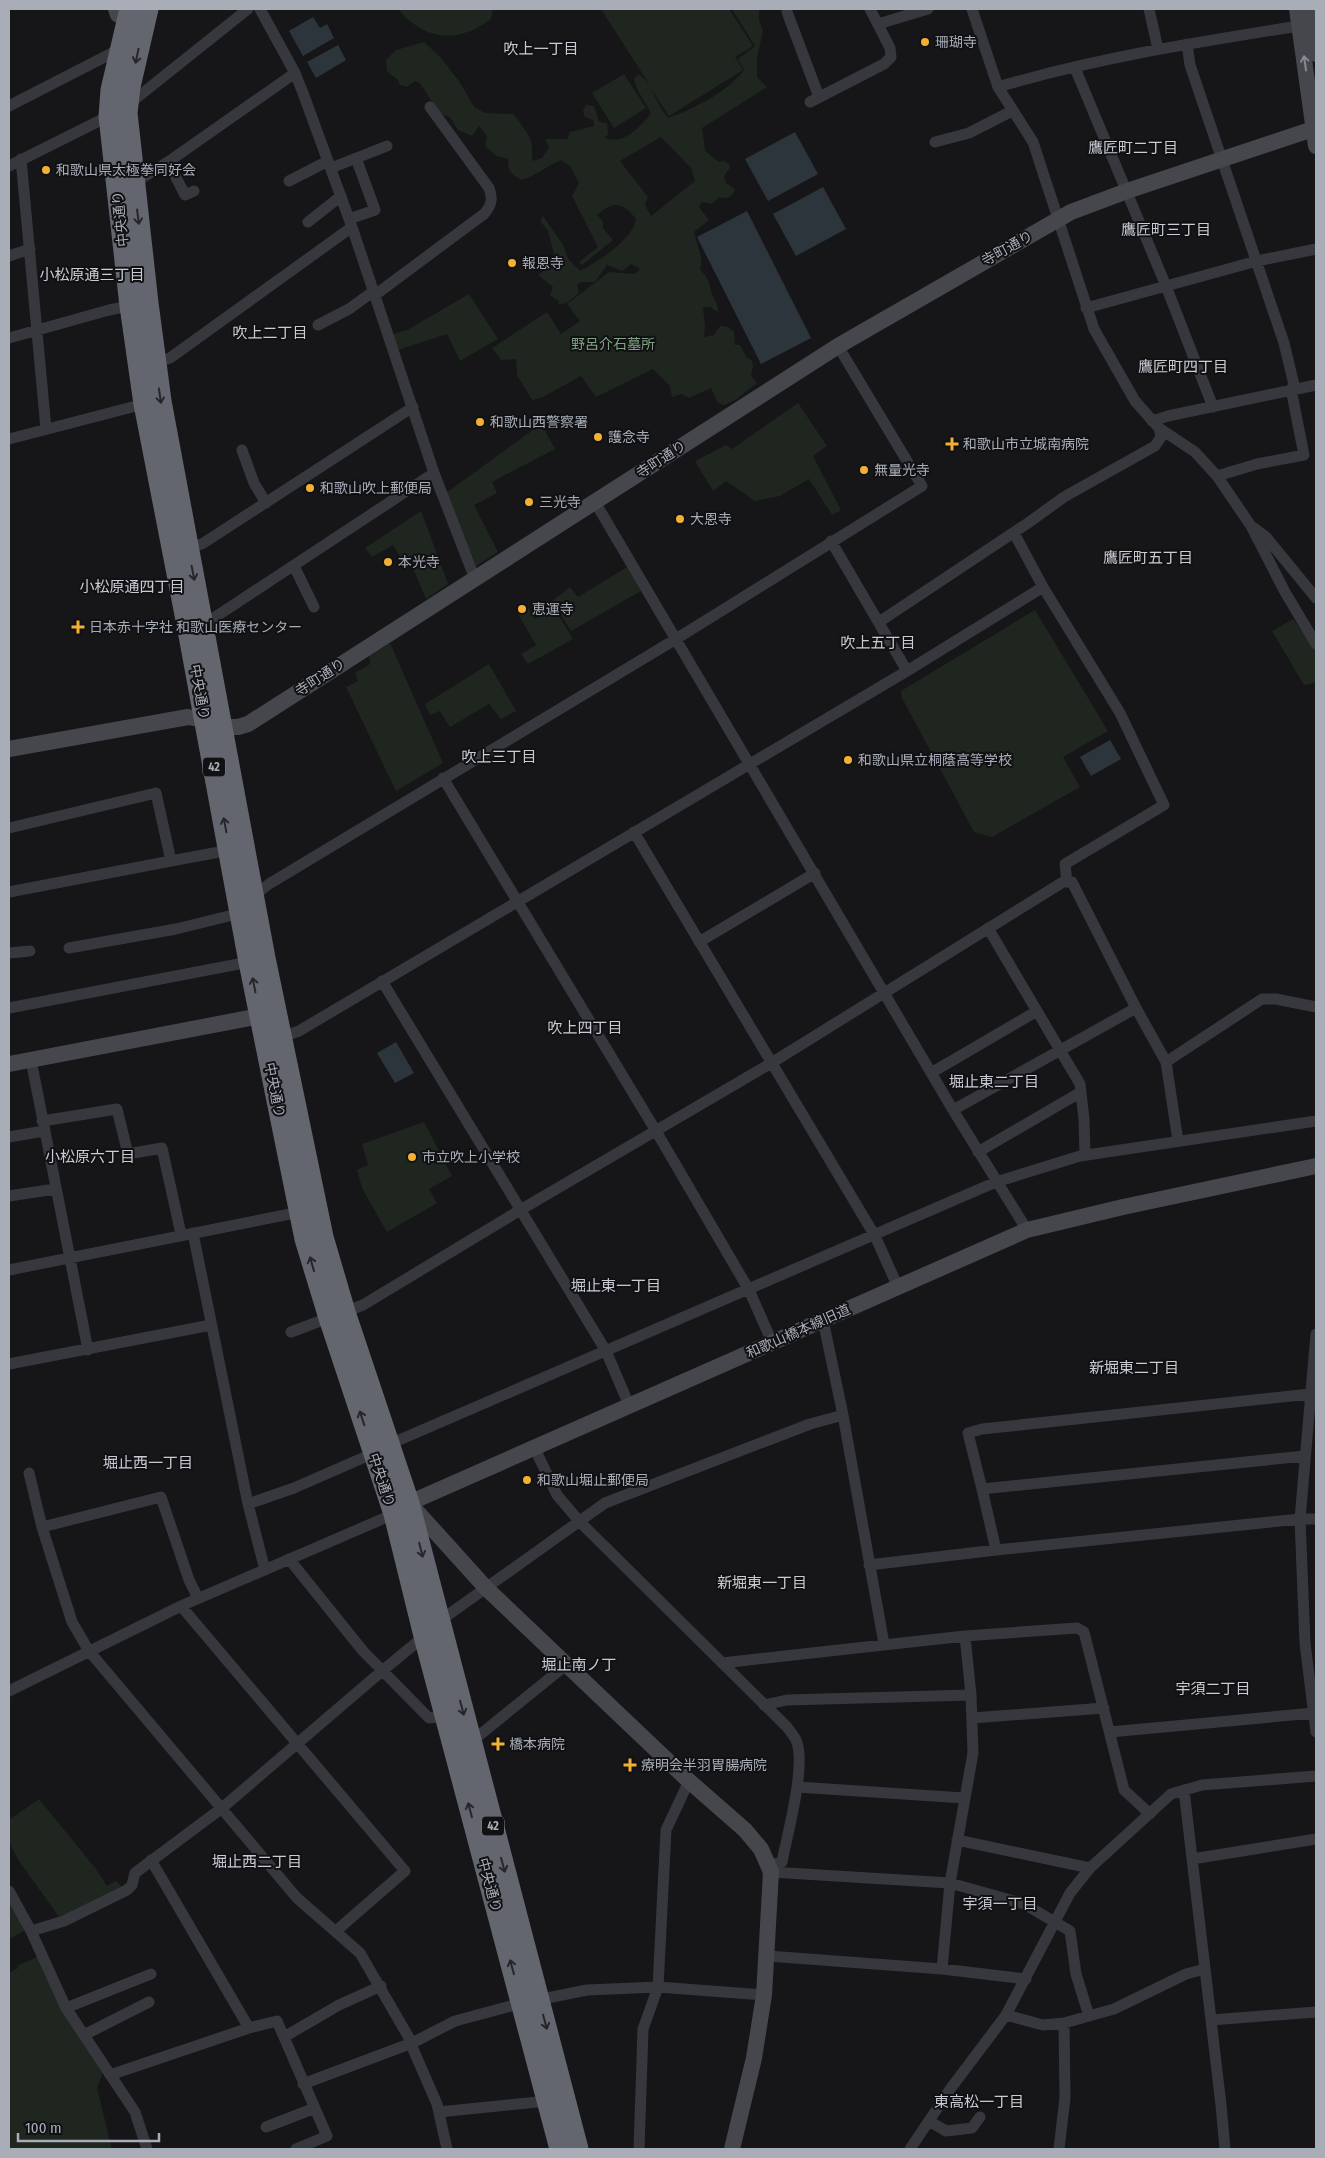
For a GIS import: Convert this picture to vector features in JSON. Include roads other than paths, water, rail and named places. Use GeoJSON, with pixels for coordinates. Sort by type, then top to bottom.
{"type":"FeatureCollection","features":[{"type":"Feature","properties":{"kind":"highway","name":"中央通り"},"geometry":{"type":"LineString","coordinates":[[133,14],[128,105],[134,183],[144,404],[180,549]]}},
{"type":"Feature","properties":{"kind":"highway","name":"中央通り"},"geometry":{"type":"LineString","coordinates":[[133,14],[120,49],[111,90],[109,116],[139,304],[155,363],[180,549],[212,721],[230,850],[249,962],[309,1254],[337,1315],[402,1509],[437,1615],[471,1742],[530,2001],[547,2101],[560,2149]]}},
{"type":"Feature","properties":{"kind":"highway","name":"中央通り"},"geometry":{"type":"LineString","coordinates":[[212,721],[253,894],[324,1237],[337,1315]]}},
{"type":"Feature","properties":{"kind":"highway","name":"中央通り"},"geometry":{"type":"LineString","coordinates":[[402,1509],[425,1640],[445,1716],[530,2001],[578,2149]]}},
{"type":"Feature","properties":{"kind":"street"},"geometry":{"type":"LineString","coordinates":[[128,105],[248,9]]}},
{"type":"Feature","properties":{"kind":"street"},"geometry":{"type":"LineString","coordinates":[[260,9],[295,73],[351,223],[434,473],[474,579]]}},
{"type":"Feature","properties":{"kind":"street"},"geometry":{"type":"LineString","coordinates":[[788,12],[815,100],[884,64],[892,57],[890,48],[870,9]]}},
{"type":"Feature","properties":{"kind":"street"},"geometry":{"type":"LineString","coordinates":[[878,24],[928,9]]}},
{"type":"Feature","properties":{"kind":"street"},"geometry":{"type":"LineString","coordinates":[[972,9],[998,87],[1033,142],[1094,329],[1135,401],[1155,424],[1195,452],[1217,476],[1250,526],[1285,592],[1316,644]]}},
{"type":"Feature","properties":{"kind":"street"},"geometry":{"type":"LineString","coordinates":[[1149,9],[1158,49]]}},
{"type":"Feature","properties":{"kind":"street"},"geometry":{"type":"LineString","coordinates":[[1297,9],[1316,146]]}},
{"type":"Feature","properties":{"kind":"street"},"geometry":{"type":"LineString","coordinates":[[1310,9],[1316,54]]}},
{"type":"Feature","properties":{"kind":"street"},"geometry":{"type":"LineString","coordinates":[[998,87],[1035,76],[1158,49],[1299,26]]}},
{"type":"Feature","properties":{"kind":"street"},"geometry":{"type":"LineString","coordinates":[[1188,44],[1190,65],[1284,343],[1304,455],[1257,464],[1217,476]]}},
{"type":"Feature","properties":{"kind":"street"},"geometry":{"type":"LineString","coordinates":[[9,106],[120,49]]}},
{"type":"Feature","properties":{"kind":"street"},"geometry":{"type":"LineString","coordinates":[[1075,68],[1091,110],[1127,190],[1213,407]]}},
{"type":"Feature","properties":{"kind":"street"},"geometry":{"type":"LineString","coordinates":[[134,183],[168,162],[295,73]]}},
{"type":"Feature","properties":{"kind":"street"},"geometry":{"type":"LineString","coordinates":[[318,325],[374,293],[484,214],[491,203],[492,196],[489,188],[430,107]]}},
{"type":"Feature","properties":{"kind":"street"},"geometry":{"type":"LineString","coordinates":[[935,142],[969,134],[1012,111]]}},
{"type":"Feature","properties":{"kind":"street"},"geometry":{"type":"LineString","coordinates":[[46,429],[30,249],[12,162],[109,116]]}},
{"type":"Feature","properties":{"kind":"street","name":"寺町通り"},"geometry":{"type":"LineString","coordinates":[[9,749],[188,717],[212,721],[230,727],[248,724],[838,346],[1083,206],[1315,128]]}},
{"type":"Feature","properties":{"kind":"street"},"geometry":{"type":"LineString","coordinates":[[289,181],[329,165],[356,158],[387,146]]}},
{"type":"Feature","properties":{"kind":"street"},"geometry":{"type":"LineString","coordinates":[[155,363],[170,358],[351,223],[375,210],[356,158]]}},
{"type":"Feature","properties":{"kind":"street"},"geometry":{"type":"LineString","coordinates":[[168,162],[185,195],[194,191]]}},
{"type":"Feature","properties":{"kind":"street"},"geometry":{"type":"LineString","coordinates":[[308,222],[341,196]]}},
{"type":"Feature","properties":{"kind":"street"},"geometry":{"type":"LineString","coordinates":[[9,256],[30,249]]}},
{"type":"Feature","properties":{"kind":"street"},"geometry":{"type":"LineString","coordinates":[[1086,308],[1257,261],[1316,249]]}},
{"type":"Feature","properties":{"kind":"street"},"geometry":{"type":"LineString","coordinates":[[9,338],[37,329],[139,304]]}},
{"type":"Feature","properties":{"kind":"street"},"geometry":{"type":"LineString","coordinates":[[69,948],[176,929],[241,913],[253,894],[676,639],[922,486],[838,346]]}},
{"type":"Feature","properties":{"kind":"street"},"geometry":{"type":"LineString","coordinates":[[1155,424],[1168,416],[1316,385]]}},
{"type":"Feature","properties":{"kind":"street"},"geometry":{"type":"LineString","coordinates":[[9,439],[144,404]]}},
{"type":"Feature","properties":{"kind":"street"},"geometry":{"type":"LineString","coordinates":[[180,549],[202,544],[413,407]]}},
{"type":"Feature","properties":{"kind":"street"},"geometry":{"type":"LineString","coordinates":[[879,622],[1014,533],[1064,497],[1155,446],[1160,437],[1155,424]]}},
{"type":"Feature","properties":{"kind":"street"},"geometry":{"type":"LineString","coordinates":[[242,450],[254,482],[266,503]]}},
{"type":"Feature","properties":{"kind":"street"},"geometry":{"type":"LineString","coordinates":[[195,628],[294,566],[434,473]]}},
{"type":"Feature","properties":{"kind":"street"},"geometry":{"type":"LineString","coordinates":[[595,502],[931,1073],[1027,1230]]}},
{"type":"Feature","properties":{"kind":"street"},"geometry":{"type":"LineString","coordinates":[[1250,526],[1266,537],[1316,598]]}},
{"type":"Feature","properties":{"kind":"street"},"geometry":{"type":"LineString","coordinates":[[1014,533],[1043,587],[1120,713],[1164,805],[1065,864],[1067,882]]}},
{"type":"Feature","properties":{"kind":"street"},"geometry":{"type":"LineString","coordinates":[[831,541],[907,671]]}},
{"type":"Feature","properties":{"kind":"street"},"geometry":{"type":"LineString","coordinates":[[294,566],[314,608]]}},
{"type":"Feature","properties":{"kind":"street"},"geometry":{"type":"LineString","coordinates":[[9,1064],[260,1016],[282,1037],[299,1031],[907,671],[1043,587]]}},
{"type":"Feature","properties":{"kind":"street"},"geometry":{"type":"LineString","coordinates":[[443,778],[656,1131],[749,1290],[772,1342]]}},
{"type":"Feature","properties":{"kind":"street"},"geometry":{"type":"LineString","coordinates":[[9,828],[156,793],[171,861]]}},
{"type":"Feature","properties":{"kind":"street"},"geometry":{"type":"LineString","coordinates":[[634,832],[773,1062],[875,1236],[898,1287]]}},
{"type":"Feature","properties":{"kind":"street"},"geometry":{"type":"LineString","coordinates":[[9,892],[230,850]]}},
{"type":"Feature","properties":{"kind":"street"},"geometry":{"type":"LineString","coordinates":[[699,942],[815,873]]}},
{"type":"Feature","properties":{"kind":"street"},"geometry":{"type":"LineString","coordinates":[[291,1332],[363,1305],[522,1209],[773,1062],[1063,882],[1072,882],[1136,1008],[1166,1062],[1178,1141]]}},
{"type":"Feature","properties":{"kind":"street"},"geometry":{"type":"LineString","coordinates":[[988,928],[1080,1084],[1084,1119],[1085,1155]]}},
{"type":"Feature","properties":{"kind":"street"},"geometry":{"type":"LineString","coordinates":[[9,953],[30,951]]}},
{"type":"Feature","properties":{"kind":"street"},"geometry":{"type":"LineString","coordinates":[[9,1008],[249,962]]}},
{"type":"Feature","properties":{"kind":"street"},"geometry":{"type":"LineString","coordinates":[[382,981],[522,1209],[606,1352],[629,1405]]}},
{"type":"Feature","properties":{"kind":"street"},"geometry":{"type":"LineString","coordinates":[[1166,1062],[1262,999],[1276,999],[1316,1007]]}},
{"type":"Feature","properties":{"kind":"street"},"geometry":{"type":"LineString","coordinates":[[953,1110],[1136,1008]]}},
{"type":"Feature","properties":{"kind":"street"},"geometry":{"type":"LineString","coordinates":[[931,1073],[1037,1011]]}},
{"type":"Feature","properties":{"kind":"street"},"geometry":{"type":"LineString","coordinates":[[31,1060],[88,1350]]}},
{"type":"Feature","properties":{"kind":"street"},"geometry":{"type":"LineString","coordinates":[[978,1152],[1081,1092]]}},
{"type":"Feature","properties":{"kind":"street"},"geometry":{"type":"LineString","coordinates":[[9,1136],[117,1109],[128,1154],[162,1148],[181,1234]]}},
{"type":"Feature","properties":{"kind":"street"},"geometry":{"type":"LineString","coordinates":[[248,1504],[294,1488],[996,1182],[1085,1155],[1316,1121]]}},
{"type":"Feature","properties":{"kind":"street","name":"和歌山橋本線旧道"},"geometry":{"type":"LineString","coordinates":[[402,1509],[534,1447],[1027,1230],[1316,1166]]}},
{"type":"Feature","properties":{"kind":"street","name":"和歌山橋本線旧道"},"geometry":{"type":"LineString","coordinates":[[1216,1188],[1316,1173]]}},
{"type":"Feature","properties":{"kind":"street"},"geometry":{"type":"LineString","coordinates":[[9,1196],[55,1189]]}},
{"type":"Feature","properties":{"kind":"street"},"geometry":{"type":"LineString","coordinates":[[9,1270],[181,1234],[300,1212]]}},
{"type":"Feature","properties":{"kind":"street"},"geometry":{"type":"LineString","coordinates":[[194,1233],[210,1325],[264,1570]]}},
{"type":"Feature","properties":{"kind":"street"},"geometry":{"type":"LineString","coordinates":[[824,1320],[844,1415],[884,1644]]}},
{"type":"Feature","properties":{"kind":"street"},"geometry":{"type":"LineString","coordinates":[[9,1364],[210,1325]]}},
{"type":"Feature","properties":{"kind":"street"},"geometry":{"type":"LineString","coordinates":[[1316,1334],[1300,1519],[1305,1643],[1316,1732]]}},
{"type":"Feature","properties":{"kind":"street"},"geometry":{"type":"LineString","coordinates":[[996,1550],[968,1433],[982,1429],[1310,1394]]}},
{"type":"Feature","properties":{"kind":"street"},"geometry":{"type":"LineString","coordinates":[[437,1615],[448,1615],[604,1503],[810,1424],[844,1415]]}},
{"type":"Feature","properties":{"kind":"street"},"geometry":{"type":"LineString","coordinates":[[534,1447],[557,1495],[580,1522],[787,1728],[796,1740],[799,1758],[797,1787],[782,1862],[770,1868]]}},
{"type":"Feature","properties":{"kind":"street"},"geometry":{"type":"LineString","coordinates":[[982,1490],[1305,1456]]}},
{"type":"Feature","properties":{"kind":"street"},"geometry":{"type":"LineString","coordinates":[[29,1473],[42,1527],[72,1622],[89,1651],[297,1898],[360,1953],[381,1986],[412,2043],[439,2112],[447,2149]]}},
{"type":"Feature","properties":{"kind":"street"},"geometry":{"type":"LineString","coordinates":[[42,1527],[161,1497],[189,1580],[198,1598]]}},
{"type":"Feature","properties":{"kind":"street"},"geometry":{"type":"LineString","coordinates":[[9,1691],[198,1598],[402,1509],[689,1782],[745,1830],[761,1849],[770,1868],[768,1956],[754,2058],[732,2149]]}},
{"type":"Feature","properties":{"kind":"street"},"geometry":{"type":"LineString","coordinates":[[869,1565],[1300,1519],[1316,1520]]}},
{"type":"Feature","properties":{"kind":"street"},"geometry":{"type":"LineString","coordinates":[[289,1559],[382,1671],[429,1718],[445,1716]]}},
{"type":"Feature","properties":{"kind":"street"},"geometry":{"type":"LineString","coordinates":[[181,1606],[405,1871],[336,1931]]}},
{"type":"Feature","properties":{"kind":"street"},"geometry":{"type":"LineString","coordinates":[[722,1663],[965,1636],[1077,1628],[1084,1632],[1124,1790],[1150,1814]]}},
{"type":"Feature","properties":{"kind":"street"},"geometry":{"type":"LineString","coordinates":[[942,1969],[950,1883],[973,1753],[971,1695],[965,1636]]}},
{"type":"Feature","properties":{"kind":"street"},"geometry":{"type":"LineString","coordinates":[[31,1931],[64,1921],[127,1890],[132,1885],[135,1873],[150,1860],[222,1808],[416,1642],[425,1640]]}},
{"type":"Feature","properties":{"kind":"street"},"geometry":{"type":"LineString","coordinates":[[471,1742],[566,1665]]}},
{"type":"Feature","properties":{"kind":"street"},"geometry":{"type":"LineString","coordinates":[[764,1705],[787,1700],[971,1695]]}},
{"type":"Feature","properties":{"kind":"street"},"geometry":{"type":"LineString","coordinates":[[972,1718],[1104,1708]]}},
{"type":"Feature","properties":{"kind":"street"},"geometry":{"type":"LineString","coordinates":[[1110,1732],[1314,1713]]}},
{"type":"Feature","properties":{"kind":"street"},"geometry":{"type":"LineString","coordinates":[[910,2149],[951,2088],[1006,2015],[1070,1893],[1090,1868],[1171,1794],[1202,1785],[1316,1776]]}},
{"type":"Feature","properties":{"kind":"street"},"geometry":{"type":"LineString","coordinates":[[639,2149],[643,2029],[658,1988],[666,1830],[689,1782]]}},
{"type":"Feature","properties":{"kind":"street"},"geometry":{"type":"LineString","coordinates":[[797,1787],[964,1798]]}},
{"type":"Feature","properties":{"kind":"street"},"geometry":{"type":"LineString","coordinates":[[1184,1790],[1225,2149]]}},
{"type":"Feature","properties":{"kind":"street"},"geometry":{"type":"LineString","coordinates":[[1192,1859],[1316,1839]]}},
{"type":"Feature","properties":{"kind":"street"},"geometry":{"type":"LineString","coordinates":[[957,1840],[1090,1868]]}},
{"type":"Feature","properties":{"kind":"street"},"geometry":{"type":"LineString","coordinates":[[150,1860],[249,2028]]}},
{"type":"Feature","properties":{"kind":"street"},"geometry":{"type":"LineString","coordinates":[[770,1868],[950,1883],[1024,1904],[1054,1924],[1070,1931],[1076,1974],[1088,2016]]}},
{"type":"Feature","properties":{"kind":"street"},"geometry":{"type":"LineString","coordinates":[[9,1891],[31,1931],[66,2008],[135,2112],[146,2149]]}},
{"type":"Feature","properties":{"kind":"street"},"geometry":{"type":"LineString","coordinates":[[768,1956],[942,1969],[1026,1979]]}},
{"type":"Feature","properties":{"kind":"street"},"geometry":{"type":"LineString","coordinates":[[1006,2015],[1043,2025],[1064,2023],[1114,2009],[1186,1974],[1205,1969]]}},
{"type":"Feature","properties":{"kind":"street"},"geometry":{"type":"LineString","coordinates":[[66,2008],[151,1974]]}},
{"type":"Feature","properties":{"kind":"street"},"geometry":{"type":"LineString","coordinates":[[284,2037],[338,2006],[381,1986]]}},
{"type":"Feature","properties":{"kind":"street"},"geometry":{"type":"LineString","coordinates":[[303,2084],[412,2043],[455,2021],[530,2001],[587,1990],[658,1988],[764,1995]]}},
{"type":"Feature","properties":{"kind":"street"},"geometry":{"type":"LineString","coordinates":[[84,2035],[149,2002]]}},
{"type":"Feature","properties":{"kind":"street"},"geometry":{"type":"LineString","coordinates":[[1211,2020],[1316,2012]]}},
{"type":"Feature","properties":{"kind":"street"},"geometry":{"type":"LineString","coordinates":[[110,2076],[249,2028],[277,2021],[327,2136],[298,2149]]}},
{"type":"Feature","properties":{"kind":"street"},"geometry":{"type":"LineString","coordinates":[[1059,2149],[1065,2098],[1064,2023]]}},
{"type":"Feature","properties":{"kind":"street"},"geometry":{"type":"LineString","coordinates":[[439,2112],[547,2101]]}},
{"type":"Feature","properties":{"kind":"street"},"geometry":{"type":"LineString","coordinates":[[266,2127],[315,2108]]}},
{"type":"Feature","properties":{"kind":"street"},"geometry":{"type":"LineString","coordinates":[[929,2121],[946,2131],[972,2128],[980,2117]]}},
{"type":"Feature","properties":{"kind":"place","name":"珊瑚寺"},"geometry":{"type":"Point","coordinates":[925,42]}},
{"type":"Feature","properties":{"kind":"place","name":"和歌山県太極拳同好会"},"geometry":{"type":"Point","coordinates":[46,170]}},
{"type":"Feature","properties":{"kind":"place","name":"報恩寺"},"geometry":{"type":"Point","coordinates":[512,263]}},
{"type":"Feature","properties":{"kind":"place","name":"和歌山西警察署"},"geometry":{"type":"Point","coordinates":[480,422]}},
{"type":"Feature","properties":{"kind":"place","name":"護念寺"},"geometry":{"type":"Point","coordinates":[598,437]}},
{"type":"Feature","properties":{"kind":"place","name":"和歌山市立城南病院"},"geometry":{"type":"Point","coordinates":[952,444]}},
{"type":"Feature","properties":{"kind":"place","name":"無量光寺"},"geometry":{"type":"Point","coordinates":[864,470]}},
{"type":"Feature","properties":{"kind":"place","name":"和歌山吹上郵便局"},"geometry":{"type":"Point","coordinates":[310,488]}},
{"type":"Feature","properties":{"kind":"place","name":"三光寺"},"geometry":{"type":"Point","coordinates":[529,502]}},
{"type":"Feature","properties":{"kind":"place","name":"大恩寺"},"geometry":{"type":"Point","coordinates":[680,519]}},
{"type":"Feature","properties":{"kind":"place","name":"本光寺"},"geometry":{"type":"Point","coordinates":[388,562]}},
{"type":"Feature","properties":{"kind":"place","name":"恵運寺"},"geometry":{"type":"Point","coordinates":[522,609]}},
{"type":"Feature","properties":{"kind":"place","name":"日本赤十字社 和歌山医療センター"},"geometry":{"type":"Point","coordinates":[78,627]}},
{"type":"Feature","properties":{"kind":"place","name":"和歌山県立桐蔭高等学校"},"geometry":{"type":"Point","coordinates":[848,760]}},
{"type":"Feature","properties":{"kind":"place","name":"市立吹上小学校"},"geometry":{"type":"Point","coordinates":[412,1157]}},
{"type":"Feature","properties":{"kind":"place","name":"和歌山堀止郵便局"},"geometry":{"type":"Point","coordinates":[527,1480]}},
{"type":"Feature","properties":{"kind":"place","name":"橋本病院"},"geometry":{"type":"Point","coordinates":[498,1744]}},
{"type":"Feature","properties":{"kind":"place","name":"療明会半羽胃腸病院"},"geometry":{"type":"Point","coordinates":[630,1765]}},
{"type":"Feature","properties":{"kind":"district","name":"吹上一丁目"},"geometry":{"type":"Point","coordinates":[541,49]}},
{"type":"Feature","properties":{"kind":"district","name":"鷹匠町二丁目"},"geometry":{"type":"Point","coordinates":[1133,148]}},
{"type":"Feature","properties":{"kind":"district","name":"鷹匠町三丁目"},"geometry":{"type":"Point","coordinates":[1166,230]}},
{"type":"Feature","properties":{"kind":"district","name":"小松原通三丁目"},"geometry":{"type":"Point","coordinates":[92,275]}},
{"type":"Feature","properties":{"kind":"district","name":"吹上二丁目"},"geometry":{"type":"Point","coordinates":[270,333]}},
{"type":"Feature","properties":{"kind":"district","name":"鷹匠町四丁目"},"geometry":{"type":"Point","coordinates":[1183,367]}},
{"type":"Feature","properties":{"kind":"district","name":"鷹匠町五丁目"},"geometry":{"type":"Point","coordinates":[1148,558]}},
{"type":"Feature","properties":{"kind":"district","name":"小松原通四丁目"},"geometry":{"type":"Point","coordinates":[132,587]}},
{"type":"Feature","properties":{"kind":"district","name":"吹上五丁目"},"geometry":{"type":"Point","coordinates":[878,643]}},
{"type":"Feature","properties":{"kind":"district","name":"吹上三丁目"},"geometry":{"type":"Point","coordinates":[499,757]}},
{"type":"Feature","properties":{"kind":"district","name":"吹上四丁目"},"geometry":{"type":"Point","coordinates":[585,1028]}},
{"type":"Feature","properties":{"kind":"district","name":"堀止東二丁目"},"geometry":{"type":"Point","coordinates":[994,1082]}},
{"type":"Feature","properties":{"kind":"district","name":"小松原六丁目"},"geometry":{"type":"Point","coordinates":[90,1157]}},
{"type":"Feature","properties":{"kind":"district","name":"堀止東一丁目"},"geometry":{"type":"Point","coordinates":[616,1286]}},
{"type":"Feature","properties":{"kind":"district","name":"新堀東二丁目"},"geometry":{"type":"Point","coordinates":[1134,1368]}},
{"type":"Feature","properties":{"kind":"district","name":"堀止西一丁目"},"geometry":{"type":"Point","coordinates":[148,1463]}},
{"type":"Feature","properties":{"kind":"district","name":"新堀東一丁目"},"geometry":{"type":"Point","coordinates":[762,1583]}},
{"type":"Feature","properties":{"kind":"district","name":"堀止南ノ丁"},"geometry":{"type":"Point","coordinates":[579,1665]}},
{"type":"Feature","properties":{"kind":"district","name":"宇須二丁目"},"geometry":{"type":"Point","coordinates":[1213,1689]}},
{"type":"Feature","properties":{"kind":"district","name":"堀止西二丁目"},"geometry":{"type":"Point","coordinates":[257,1862]}},
{"type":"Feature","properties":{"kind":"district","name":"宇須一丁目"},"geometry":{"type":"Point","coordinates":[1000,1904]}},
{"type":"Feature","properties":{"kind":"district","name":"東高松一丁目"},"geometry":{"type":"Point","coordinates":[979,2102]}},
{"type":"Feature","properties":{"kind":"park label","name":"野呂介石墓所"},"geometry":{"type":"Point","coordinates":[613,344]}}]}
